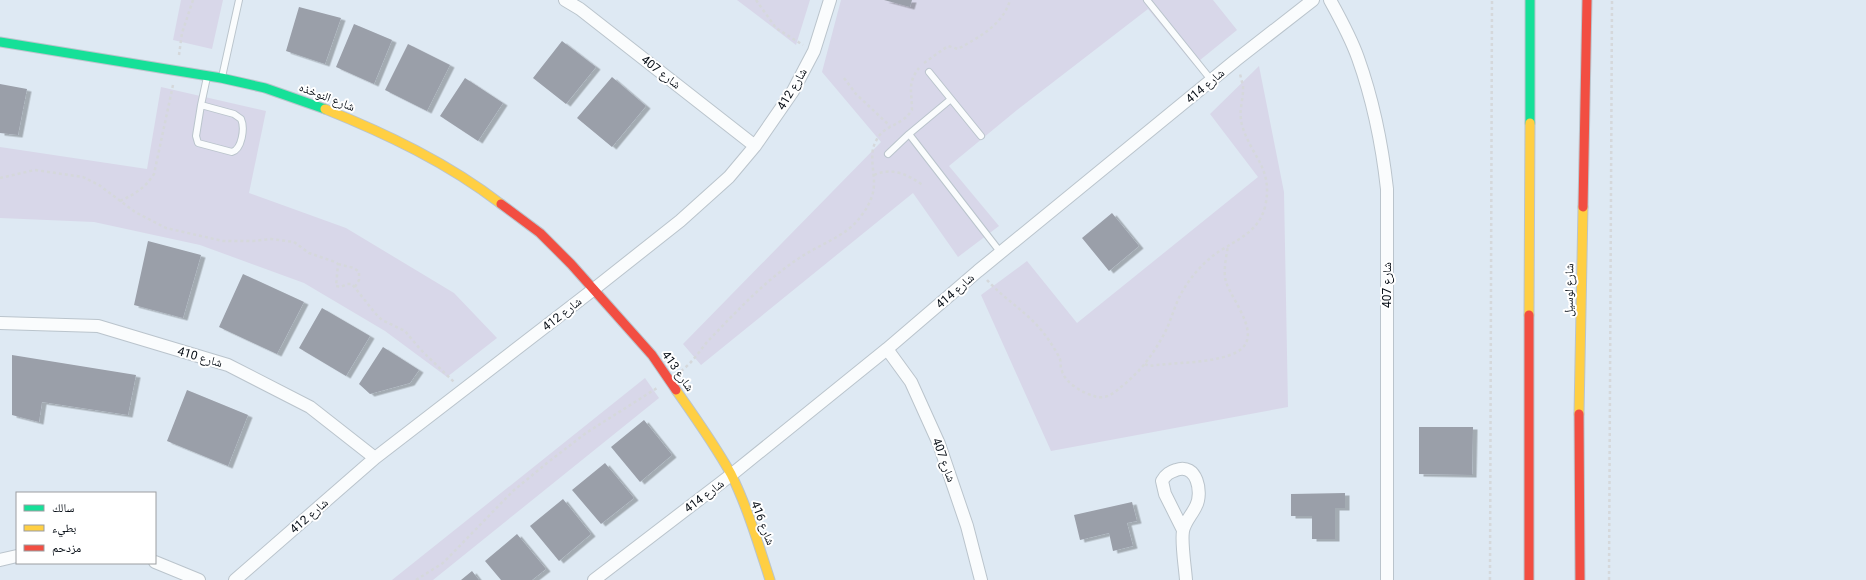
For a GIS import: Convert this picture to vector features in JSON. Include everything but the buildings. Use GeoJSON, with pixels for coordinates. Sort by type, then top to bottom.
{"type":"FeatureCollection","features":[{"type":"Feature","properties":{"kind":"street","name":"شارع 407"},"geometry":{"type":"LineString","coordinates":[[565,0],[580,9],[755,146]]}},
{"type":"Feature","properties":{"kind":"street","name":"شارع 412"},"geometry":{"type":"LineString","coordinates":[[235,580],[375,458],[594,289],[702,202],[729,177],[755,146],[793,91],[814,51],[830,0]]}},
{"type":"Feature","properties":{"kind":"street","name":"شارع 414"},"geometry":{"type":"LineString","coordinates":[[594,580],[731,476],[887,349],[978,271],[1236,60],[1313,0]]}},
{"type":"Feature","properties":{"kind":"street","name":"شارع 407"},"geometry":{"type":"LineString","coordinates":[[1330,0],[1358,57],[1377,123],[1383,151],[1388,189],[1387,580]]}},
{"type":"Feature","properties":{"kind":"street"},"geometry":{"type":"LineString","coordinates":[[1529,580],[1530,0]]}},
{"type":"Feature","properties":{"kind":"street","name":"شارع لوسيل"},"geometry":{"type":"LineString","coordinates":[[1580,580],[1578,442],[1587,0]]}},
{"type":"Feature","properties":{"kind":"street","name":"شارع النوخذه"},"geometry":{"type":"LineString","coordinates":[[0,42],[221,78],[265,88],[313,104],[394,139],[437,161],[471,181],[540,234],[594,289]]}},
{"type":"Feature","properties":{"kind":"street","name":"شارع 413"},"geometry":{"type":"LineString","coordinates":[[594,289],[652,355],[700,424],[731,476]]}},
{"type":"Feature","properties":{"kind":"street","name":"شارع 410"},"geometry":{"type":"LineString","coordinates":[[0,323],[98,326],[228,365],[310,407],[375,458]]}},
{"type":"Feature","properties":{"kind":"street","name":"شارع 407"},"geometry":{"type":"LineString","coordinates":[[887,349],[911,382],[936,438],[967,526],[981,580]]}},
{"type":"Feature","properties":{"kind":"street"},"geometry":{"type":"LineString","coordinates":[[1183,530],[1188,518],[1196,507],[1200,495],[1198,484],[1193,473],[1185,469],[1178,469],[1166,475],[1162,481],[1169,503],[1183,530],[1186,580]]}},
{"type":"Feature","properties":{"kind":"street","name":"شارع 416"},"geometry":{"type":"LineString","coordinates":[[731,476],[757,540],[770,580]]}},
{"type":"Feature","properties":{"kind":"street"},"geometry":{"type":"LineString","coordinates":[[0,560],[16,556]]}},
{"type":"Feature","properties":{"kind":"street"},"geometry":{"type":"LineString","coordinates":[[156,562],[199,580]]}},
{"type":"Feature","properties":{"kind":"lane"},"geometry":{"type":"LineString","coordinates":[[221,78],[239,0]]}},
{"type":"Feature","properties":{"kind":"lane"},"geometry":{"type":"LineString","coordinates":[[1147,0],[1212,81]]}},
{"type":"Feature","properties":{"kind":"lane"},"geometry":{"type":"LineString","coordinates":[[929,72],[981,136]]}},
{"type":"Feature","properties":{"kind":"lane"},"geometry":{"type":"LineString","coordinates":[[201,105],[234,114],[241,119],[243,127],[239,146],[236,151],[232,152],[198,143],[196,136],[201,105],[207,76]]}},
{"type":"Feature","properties":{"kind":"lane"},"geometry":{"type":"LineString","coordinates":[[888,154],[909,134],[951,99]]}},
{"type":"Feature","properties":{"kind":"lane"},"geometry":{"type":"LineString","coordinates":[[909,134],[1001,253]]}},
{"type":"Feature","properties":{"kind":"path"},"geometry":{"type":"LineString","coordinates":[[119,201],[133,195],[146,186],[154,174],[176,71],[182,33],[193,0]]}},
{"type":"Feature","properties":{"kind":"path"},"geometry":{"type":"LineString","coordinates":[[756,0],[776,28],[814,51]]}},
{"type":"Feature","properties":{"kind":"path"},"geometry":{"type":"LineString","coordinates":[[683,370],[749,299],[769,281],[803,255],[853,226],[862,216],[872,195],[874,176],[873,152],[876,141],[890,126],[904,121],[912,110],[910,91],[913,76],[922,64],[948,46],[958,49],[985,34],[997,24],[1010,0]]}},
{"type":"Feature","properties":{"kind":"path"},"geometry":{"type":"LineString","coordinates":[[1490,580],[1492,0]]}},
{"type":"Feature","properties":{"kind":"path"},"geometry":{"type":"LineString","coordinates":[[1609,580],[1612,0]]}},
{"type":"Feature","properties":{"kind":"path"},"geometry":{"type":"LineString","coordinates":[[978,271],[996,291],[1022,310],[1034,322],[1060,358],[1064,376],[1084,392],[1095,397],[1104,398],[1111,395],[1137,374],[1163,336],[1178,300],[1187,284],[1200,267],[1213,255],[1242,239],[1255,225],[1264,209],[1268,193],[1263,166],[1248,140],[1242,124],[1241,112],[1243,87],[1236,60]]}},
{"type":"Feature","properties":{"kind":"path"},"geometry":{"type":"LineString","coordinates":[[844,78],[856,94],[890,126]]}},
{"type":"Feature","properties":{"kind":"path"},"geometry":{"type":"LineString","coordinates":[[0,178],[35,170],[83,177],[98,185],[136,212],[166,228],[222,241],[253,241],[271,239],[294,242],[310,253],[338,264],[354,268],[359,272],[359,280],[356,287]]}},
{"type":"Feature","properties":{"kind":"path"},"geometry":{"type":"LineString","coordinates":[[874,176],[884,171],[897,172],[910,176],[924,186]]}},
{"type":"Feature","properties":{"kind":"path"},"geometry":{"type":"LineString","coordinates":[[1145,364],[1149,366],[1195,363],[1230,355],[1242,347],[1246,340],[1248,324],[1226,281],[1225,262],[1228,246]]}},
{"type":"Feature","properties":{"kind":"path"},"geometry":{"type":"LineString","coordinates":[[338,264],[336,286],[341,288],[347,284],[352,284],[356,287],[382,320],[405,331],[420,349],[463,390]]}},
{"type":"Feature","properties":{"kind":"path"},"geometry":{"type":"LineString","coordinates":[[416,580],[442,563],[513,491],[547,462],[586,433],[669,380]]}},
{"type":"Feature","properties":{"kind":"shaded area"},"geometry":{"type":"Polygon","coordinates":[[[181,0],[223,0],[212,49],[173,40],[181,0]]]}},
{"type":"Feature","properties":{"kind":"shaded area"},"geometry":{"type":"Polygon","coordinates":[[[737,0],[810,0],[796,45],[737,0]]]}},
{"type":"Feature","properties":{"kind":"shaded area"},"geometry":{"type":"Polygon","coordinates":[[[841,0],[1213,0],[1237,30],[1194,65],[1148,9],[1017,110],[949,166],[999,226],[958,257],[913,193],[701,365],[683,344],[881,142],[822,72],[841,0]]]}},
{"type":"Feature","properties":{"kind":"shaded area"},"geometry":{"type":"Polygon","coordinates":[[[1259,66],[1284,192],[1288,407],[1051,451],[981,295],[1027,261],[1077,323],[1258,177],[1210,114],[1259,66]]]}},
{"type":"Feature","properties":{"kind":"shaded area"},"geometry":{"type":"Polygon","coordinates":[[[161,87],[266,111],[249,193],[346,228],[454,293],[497,338],[447,377],[385,331],[304,283],[200,245],[94,222],[0,218],[0,147],[147,169],[161,87]]]}},
{"type":"Feature","properties":{"kind":"shaded area"},"geometry":{"type":"Polygon","coordinates":[[[645,378],[659,398],[433,580],[392,580],[645,378]]]}},
{"type":"Feature","properties":{"kind":"traffic: fast"},"geometry":{"type":"LineString","coordinates":[[1530,0],[1530,123]]}},
{"type":"Feature","properties":{"kind":"traffic: fast"},"geometry":{"type":"LineString","coordinates":[[0,42],[221,78],[265,88],[325,109]]}},
{"type":"Feature","properties":{"kind":"traffic: slow"},"geometry":{"type":"LineString","coordinates":[[325,109],[416,150],[460,175],[501,204]]}},
{"type":"Feature","properties":{"kind":"traffic: slow"},"geometry":{"type":"LineString","coordinates":[[1529,315],[1530,123]]}},
{"type":"Feature","properties":{"kind":"traffic: slow"},"geometry":{"type":"LineString","coordinates":[[1579,414],[1583,207]]}},
{"type":"Feature","properties":{"kind":"traffic: slow"},"geometry":{"type":"LineString","coordinates":[[676,390],[712,442],[737,486],[770,580]]}},
{"type":"Feature","properties":{"kind":"traffic: jam"},"geometry":{"type":"LineString","coordinates":[[1583,207],[1587,0]]}},
{"type":"Feature","properties":{"kind":"traffic: jam"},"geometry":{"type":"LineString","coordinates":[[501,204],[540,233],[571,264],[652,355],[676,390]]}},
{"type":"Feature","properties":{"kind":"traffic: jam"},"geometry":{"type":"LineString","coordinates":[[1529,315],[1529,580]]}},
{"type":"Feature","properties":{"kind":"traffic: jam"},"geometry":{"type":"LineString","coordinates":[[1579,414],[1580,580]]}}]}
